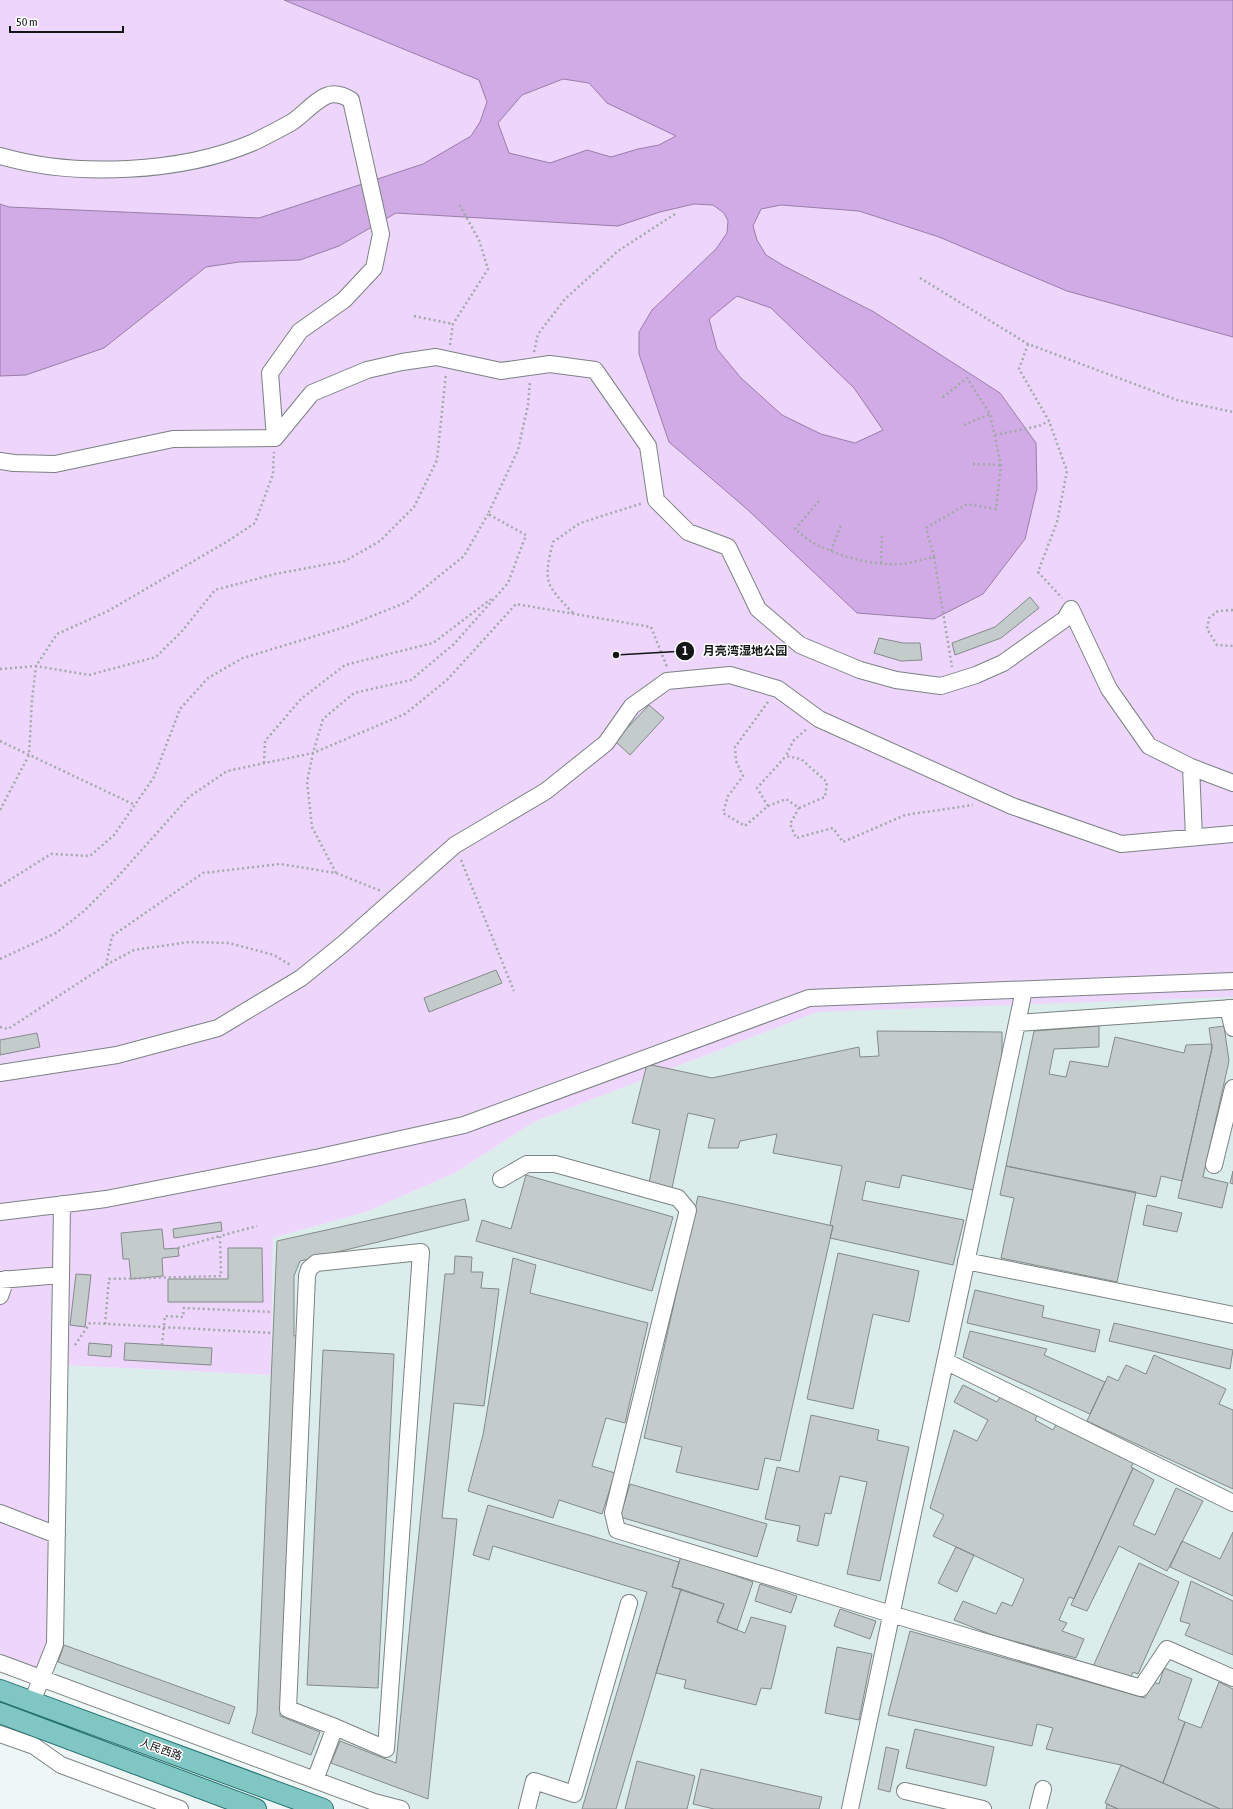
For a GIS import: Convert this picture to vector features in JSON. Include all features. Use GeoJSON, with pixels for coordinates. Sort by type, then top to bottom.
{"type":"FeatureCollection","features":[{"type":"Feature","properties":{"kind":"main road","name":"人民西路"},"geometry":{"type":"LineString","coordinates":[[0,1690],[323,1809]]}},
{"type":"Feature","properties":{"kind":"main road","name":"人民西路"},"geometry":{"type":"LineString","coordinates":[[0,1713],[256,1809]]}},
{"type":"Feature","properties":{"kind":"street"},"geometry":{"type":"LineString","coordinates":[[0,156],[24,163],[90,170],[151,168],[217,154],[254,142],[292,122],[326,96],[339,94],[351,100],[368,167],[381,234],[374,268],[344,300],[300,331],[270,372],[275,438]]}},
{"type":"Feature","properties":{"kind":"street"},"geometry":{"type":"LineString","coordinates":[[275,438],[312,393],[367,370],[436,357],[501,371],[550,364],[595,370],[648,446],[656,500],[688,532],[728,547],[758,609],[800,645],[860,670],[896,680],[941,686],[976,675],[1003,663],[1065,619],[1071,609]]}},
{"type":"Feature","properties":{"kind":"street"},"geometry":{"type":"LineString","coordinates":[[0,461],[14,463],[55,464],[173,439],[275,438]]}},
{"type":"Feature","properties":{"kind":"street"},"geometry":{"type":"LineString","coordinates":[[1071,609],[1109,689],[1149,746],[1191,767],[1233,783]]}},
{"type":"Feature","properties":{"kind":"street"},"geometry":{"type":"LineString","coordinates":[[0,1073],[117,1055],[218,1028],[306,974],[455,845],[546,791],[606,743],[632,706],[667,681],[730,675],[778,689],[819,719],[1001,801],[1121,844],[1233,834]]}},
{"type":"Feature","properties":{"kind":"street"},"geometry":{"type":"LineString","coordinates":[[1191,767],[1194,838]]}},
{"type":"Feature","properties":{"kind":"street"},"geometry":{"type":"LineString","coordinates":[[0,1212],[106,1199],[320,1157],[464,1125],[809,998],[1233,981]]}},
{"type":"Feature","properties":{"kind":"street"},"geometry":{"type":"LineString","coordinates":[[850,1809],[1024,990]]}},
{"type":"Feature","properties":{"kind":"street"},"geometry":{"type":"LineString","coordinates":[[1017,1023],[1230,1008],[1233,1028]]}},
{"type":"Feature","properties":{"kind":"street"},"geometry":{"type":"LineString","coordinates":[[1214,1165],[1233,1088]]}},
{"type":"Feature","properties":{"kind":"street"},"geometry":{"type":"LineString","coordinates":[[501,1179],[527,1164],[555,1164],[678,1198],[688,1210],[613,1513],[617,1530],[891,1614],[1141,1688],[1167,1649],[1233,1678]]}},
{"type":"Feature","properties":{"kind":"street"},"geometry":{"type":"LineString","coordinates":[[32,1702],[55,1644],[62,1204]]}},
{"type":"Feature","properties":{"kind":"street"},"geometry":{"type":"LineString","coordinates":[[421,1252],[386,1749],[335,1727],[288,1709],[307,1276],[309,1269],[316,1263],[421,1252]]}},
{"type":"Feature","properties":{"kind":"street"},"geometry":{"type":"LineString","coordinates":[[966,1261],[1233,1315]]}},
{"type":"Feature","properties":{"kind":"street"},"geometry":{"type":"LineString","coordinates":[[0,1296],[3,1280],[61,1275]]}},
{"type":"Feature","properties":{"kind":"street"},"geometry":{"type":"LineString","coordinates":[[945,1361],[1233,1503]]}},
{"type":"Feature","properties":{"kind":"street"},"geometry":{"type":"LineString","coordinates":[[0,1513],[57,1535]]}},
{"type":"Feature","properties":{"kind":"street"},"geometry":{"type":"LineString","coordinates":[[527,1809],[534,1781],[574,1794],[629,1603]]}},
{"type":"Feature","properties":{"kind":"street"},"geometry":{"type":"LineString","coordinates":[[0,1663],[42,1677],[374,1802],[401,1809]]}},
{"type":"Feature","properties":{"kind":"street"},"geometry":{"type":"LineString","coordinates":[[315,1780],[335,1727]]}},
{"type":"Feature","properties":{"kind":"street"},"geometry":{"type":"LineString","coordinates":[[0,1734],[34,1746],[61,1765],[180,1809]]}},
{"type":"Feature","properties":{"kind":"street"},"geometry":{"type":"LineString","coordinates":[[1038,1809],[1043,1788]]}},
{"type":"Feature","properties":{"kind":"street"},"geometry":{"type":"LineString","coordinates":[[905,1791],[983,1809]]}},
{"type":"Feature","properties":{"kind":"path"},"geometry":{"type":"LineString","coordinates":[[0,669],[36,666],[89,675],[156,657],[183,630],[215,590],[275,574],[346,561],[380,541],[414,507],[437,460],[453,324],[488,269],[479,240],[459,204]]}},
{"type":"Feature","properties":{"kind":"path"},"geometry":{"type":"LineString","coordinates":[[0,886],[20,875],[51,854],[90,856],[114,835],[154,777],[180,710],[208,678],[243,658],[345,627],[407,602],[464,556],[488,514],[518,450],[528,405],[532,366],[538,334],[565,299],[618,251],[675,214]]}},
{"type":"Feature","properties":{"kind":"path"},"geometry":{"type":"LineString","coordinates":[[920,278],[1028,344],[1178,400],[1233,412]]}},
{"type":"Feature","properties":{"kind":"path"},"geometry":{"type":"LineString","coordinates":[[414,316],[453,324]]}},
{"type":"Feature","properties":{"kind":"path"},"geometry":{"type":"LineString","coordinates":[[1028,344],[1019,369],[1049,421],[1067,471],[1057,522],[1038,572],[1071,609]]}},
{"type":"Feature","properties":{"kind":"path"},"geometry":{"type":"LineString","coordinates":[[942,398],[967,378],[990,414],[1001,465],[996,509],[967,504],[926,528],[934,557],[954,682]]}},
{"type":"Feature","properties":{"kind":"path"},"geometry":{"type":"LineString","coordinates":[[964,425],[990,414]]}},
{"type":"Feature","properties":{"kind":"path"},"geometry":{"type":"LineString","coordinates":[[995,435],[1039,426],[1049,421]]}},
{"type":"Feature","properties":{"kind":"path"},"geometry":{"type":"LineString","coordinates":[[0,810],[29,755],[32,700],[36,666],[57,634],[108,610],[228,541],[255,523],[273,474],[275,438]]}},
{"type":"Feature","properties":{"kind":"path"},"geometry":{"type":"LineString","coordinates":[[973,464],[1001,465]]}},
{"type":"Feature","properties":{"kind":"path"},"geometry":{"type":"LineString","coordinates":[[574,614],[552,592],[546,571],[553,542],[580,523],[656,500]]}},
{"type":"Feature","properties":{"kind":"path"},"geometry":{"type":"LineString","coordinates":[[819,501],[795,529],[816,544],[850,557],[881,563],[901,564],[934,557]]}},
{"type":"Feature","properties":{"kind":"path"},"geometry":{"type":"LineString","coordinates":[[336,873],[312,827],[307,782],[313,753],[323,719],[354,693],[411,680],[454,644],[508,583],[526,535],[488,514]]}},
{"type":"Feature","properties":{"kind":"path"},"geometry":{"type":"LineString","coordinates":[[831,551],[841,525]]}},
{"type":"Feature","properties":{"kind":"path"},"geometry":{"type":"LineString","coordinates":[[881,563],[882,536]]}},
{"type":"Feature","properties":{"kind":"path"},"geometry":{"type":"LineString","coordinates":[[264,763],[266,741],[300,699],[345,665],[433,643],[496,595]]}},
{"type":"Feature","properties":{"kind":"path"},"geometry":{"type":"LineString","coordinates":[[0,959],[56,933],[84,910],[114,882],[189,797],[227,771],[313,753],[405,714],[447,680],[516,604],[651,627],[665,665],[681,680]]}},
{"type":"Feature","properties":{"kind":"path"},"geometry":{"type":"LineString","coordinates":[[1233,610],[1218,611],[1209,618],[1207,629],[1217,644],[1233,646]]}},
{"type":"Feature","properties":{"kind":"path"},"geometry":{"type":"LineString","coordinates":[[778,689],[735,747],[736,761],[743,776],[728,796],[722,813],[745,826],[768,806],[786,799],[799,808]]}},
{"type":"Feature","properties":{"kind":"path"},"geometry":{"type":"LineString","coordinates":[[768,806],[757,788],[786,756],[793,741],[819,719]]}},
{"type":"Feature","properties":{"kind":"path"},"geometry":{"type":"LineString","coordinates":[[0,741],[135,805]]}},
{"type":"Feature","properties":{"kind":"path"},"geometry":{"type":"LineString","coordinates":[[786,756],[801,759],[827,782],[825,797],[799,808],[790,824],[796,838],[833,828],[843,842],[905,815],[1001,801]]}},
{"type":"Feature","properties":{"kind":"path"},"geometry":{"type":"LineString","coordinates":[[455,845],[514,991]]}},
{"type":"Feature","properties":{"kind":"path"},"geometry":{"type":"LineString","coordinates":[[106,965],[112,936],[203,873],[280,864],[336,873],[396,897]]}},
{"type":"Feature","properties":{"kind":"path"},"geometry":{"type":"LineString","coordinates":[[0,1027],[8,1029],[106,965],[134,950],[188,942],[222,943],[274,955],[306,974]]}},
{"type":"Feature","properties":{"kind":"path"},"geometry":{"type":"LineString","coordinates":[[178,1248],[257,1226]]}},
{"type":"Feature","properties":{"kind":"path"},"geometry":{"type":"LineString","coordinates":[[105,1324],[109,1279],[221,1276],[220,1236]]}},
{"type":"Feature","properties":{"kind":"path"},"geometry":{"type":"LineString","coordinates":[[162,1345],[165,1316],[183,1317],[184,1308],[272,1312]]}},
{"type":"Feature","properties":{"kind":"path"},"geometry":{"type":"LineString","coordinates":[[60,1348],[74,1348],[90,1323],[272,1333]]}},
{"type":"Feature","properties":{"kind":"shaded area"},"geometry":{"type":"Polygon","coordinates":[[[0,0],[339,0],[580,52],[1233,312],[1233,997],[817,1012],[534,1122],[455,1173],[366,1212],[273,1238],[271,1375],[60,1365],[55,1644],[42,1677],[0,1663],[0,0]]]}},
{"type":"Feature","properties":{"kind":"shaded area"},"geometry":{"type":"Polygon","coordinates":[[[284,0],[1233,0],[1233,337],[1067,291],[939,237],[859,211],[781,205],[761,209],[753,226],[757,240],[766,255],[784,266],[874,312],[1000,393],[1036,443],[1037,488],[1025,539],[983,594],[934,619],[857,613],[748,510],[669,442],[639,354],[639,332],[652,310],[716,249],[727,233],[728,221],[724,213],[713,205],[694,204],[660,212],[618,226],[396,213],[339,246],[300,260],[239,262],[206,267],[104,348],[26,375],[0,376],[0,204],[9,207],[259,218],[423,164],[471,136],[480,122],[487,102],[479,80],[284,0]],[[563,79],[522,95],[498,123],[509,153],[550,163],[587,150],[611,157],[638,149],[659,145],[676,136],[607,103],[589,83],[563,79]],[[737,296],[709,319],[717,349],[741,378],[782,415],[821,434],[855,443],[883,430],[854,388],[771,308],[737,296]]]}},
{"type":"Feature","properties":{"kind":"shaded area"},"geometry":{"type":"Polygon","coordinates":[[[1233,981],[1233,1809],[401,1809],[42,1677],[60,1365],[271,1375],[273,1238],[366,1212],[455,1173],[534,1122],[817,1012],[1233,981]]]}},
{"type":"Feature","properties":{"kind":"building"},"geometry":{"type":"Polygon","coordinates":[[[1030,597],[1039,608],[1001,638],[955,655],[952,643],[995,627],[1030,597]]]}},
{"type":"Feature","properties":{"kind":"building"},"geometry":{"type":"Polygon","coordinates":[[[879,638],[903,643],[920,643],[922,660],[901,661],[874,653],[879,638]]]}},
{"type":"Feature","properties":{"kind":"building"},"geometry":{"type":"Polygon","coordinates":[[[649,705],[664,718],[630,755],[615,741],[649,705]]]}},
{"type":"Feature","properties":{"kind":"building"},"geometry":{"type":"Polygon","coordinates":[[[496,970],[502,983],[429,1012],[424,998],[496,970]]]}},
{"type":"Feature","properties":{"kind":"building"},"geometry":{"type":"Polygon","coordinates":[[[1099,1026],[1099,1047],[1054,1049],[1049,1074],[1066,1077],[1070,1061],[1108,1067],[1115,1037],[1184,1053],[1186,1045],[1212,1044],[1182,1181],[1161,1176],[1156,1197],[1006,1166],[1034,1031],[1099,1026]]]}},
{"type":"Feature","properties":{"kind":"building"},"geometry":{"type":"Polygon","coordinates":[[[1224,1026],[1229,1061],[1203,1177],[1228,1183],[1222,1208],[1178,1198],[1212,1048],[1209,1028],[1224,1026]]]}},
{"type":"Feature","properties":{"kind":"building"},"geometry":{"type":"Polygon","coordinates":[[[877,1031],[1002,1032],[1002,1061],[973,1190],[902,1175],[899,1188],[866,1181],[862,1200],[964,1220],[953,1265],[830,1238],[833,1226],[830,1225],[842,1166],[773,1153],[777,1134],[740,1141],[738,1148],[708,1148],[715,1119],[688,1113],[672,1188],[649,1183],[660,1130],[632,1123],[647,1064],[712,1078],[859,1047],[860,1057],[879,1056],[877,1031]]]}},
{"type":"Feature","properties":{"kind":"building"},"geometry":{"type":"Polygon","coordinates":[[[37,1033],[40,1047],[0,1055],[0,1040],[37,1033]]]}},
{"type":"Feature","properties":{"kind":"building"},"geometry":{"type":"Polygon","coordinates":[[[1006,1166],[1136,1192],[1117,1282],[1001,1258],[1014,1198],[1000,1195],[1006,1166]]]}},
{"type":"Feature","properties":{"kind":"building"},"geometry":{"type":"Polygon","coordinates":[[[1233,1171],[1233,1184],[1230,1183],[1233,1171]]]}},
{"type":"Feature","properties":{"kind":"building"},"geometry":{"type":"Polygon","coordinates":[[[526,1175],[673,1217],[652,1291],[476,1241],[482,1220],[511,1229],[526,1175]]]}},
{"type":"Feature","properties":{"kind":"building"},"geometry":{"type":"Polygon","coordinates":[[[698,1196],[833,1226],[780,1461],[765,1458],[758,1490],[676,1472],[682,1447],[644,1438],[698,1196]]]}},
{"type":"Feature","properties":{"kind":"building"},"geometry":{"type":"Polygon","coordinates":[[[465,1199],[469,1220],[300,1261],[294,1276],[294,1336],[301,1335],[280,1716],[320,1732],[311,1755],[252,1733],[257,1713],[277,1241],[465,1199]]]}},
{"type":"Feature","properties":{"kind":"building"},"geometry":{"type":"Polygon","coordinates":[[[1147,1205],[1182,1213],[1177,1232],[1143,1225],[1147,1205]]]}},
{"type":"Feature","properties":{"kind":"building"},"geometry":{"type":"Polygon","coordinates":[[[221,1222],[222,1231],[174,1238],[173,1229],[221,1222]]]}},
{"type":"Feature","properties":{"kind":"building"},"geometry":{"type":"Polygon","coordinates":[[[162,1229],[164,1249],[178,1248],[179,1256],[162,1258],[163,1276],[131,1279],[129,1259],[123,1259],[121,1233],[162,1229]]]}},
{"type":"Feature","properties":{"kind":"building"},"geometry":{"type":"Polygon","coordinates":[[[228,1248],[262,1248],[263,1302],[168,1302],[168,1279],[228,1279],[228,1248]]]}},
{"type":"Feature","properties":{"kind":"building"},"geometry":{"type":"Polygon","coordinates":[[[838,1253],[919,1271],[909,1322],[873,1314],[853,1409],[807,1399],[838,1253]]]}},
{"type":"Feature","properties":{"kind":"building"},"geometry":{"type":"Polygon","coordinates":[[[455,1256],[472,1257],[471,1272],[483,1272],[481,1288],[499,1289],[484,1406],[454,1403],[442,1518],[457,1519],[428,1799],[331,1763],[340,1741],[396,1763],[445,1274],[454,1274],[455,1256]]]}},
{"type":"Feature","properties":{"kind":"building"},"geometry":{"type":"Polygon","coordinates":[[[513,1258],[536,1265],[530,1293],[648,1323],[625,1423],[606,1418],[592,1466],[615,1473],[602,1514],[559,1500],[553,1518],[468,1491],[483,1435],[513,1258]]]}},
{"type":"Feature","properties":{"kind":"building"},"geometry":{"type":"Polygon","coordinates":[[[76,1274],[91,1275],[85,1327],[70,1325],[76,1274]]]}},
{"type":"Feature","properties":{"kind":"building"},"geometry":{"type":"Polygon","coordinates":[[[975,1290],[1044,1306],[1042,1317],[1100,1330],[1095,1352],[967,1323],[975,1290]]]}},
{"type":"Feature","properties":{"kind":"building"},"geometry":{"type":"Polygon","coordinates":[[[1114,1323],[1233,1350],[1230,1369],[1109,1341],[1114,1323]]]}},
{"type":"Feature","properties":{"kind":"building"},"geometry":{"type":"Polygon","coordinates":[[[970,1331],[1047,1349],[1044,1355],[1105,1382],[1090,1414],[963,1357],[970,1331]]]}},
{"type":"Feature","properties":{"kind":"building"},"geometry":{"type":"Polygon","coordinates":[[[89,1343],[112,1345],[111,1357],[88,1355],[89,1343]]]}},
{"type":"Feature","properties":{"kind":"building"},"geometry":{"type":"Polygon","coordinates":[[[125,1343],[212,1348],[211,1365],[124,1360],[125,1343]]]}},
{"type":"Feature","properties":{"kind":"building"},"geometry":{"type":"Polygon","coordinates":[[[323,1350],[394,1354],[378,1688],[307,1685],[323,1350]]]}},
{"type":"Feature","properties":{"kind":"building"},"geometry":{"type":"Polygon","coordinates":[[[1154,1355],[1226,1389],[1219,1404],[1233,1410],[1233,1489],[1087,1421],[1108,1376],[1118,1381],[1126,1365],[1146,1374],[1154,1355]]]}},
{"type":"Feature","properties":{"kind":"building"},"geometry":{"type":"Polygon","coordinates":[[[963,1385],[997,1402],[1002,1394],[1039,1412],[1035,1420],[1053,1430],[1058,1421],[1136,1459],[1131,1467],[1133,1468],[1074,1599],[1069,1597],[1059,1620],[1067,1623],[1062,1631],[1084,1639],[1076,1658],[995,1636],[954,1620],[963,1601],[996,1614],[1002,1602],[1012,1606],[1024,1579],[933,1536],[944,1515],[930,1508],[954,1430],[977,1441],[988,1420],[954,1402],[963,1385]]]}},
{"type":"Feature","properties":{"kind":"building"},"geometry":{"type":"Polygon","coordinates":[[[811,1415],[879,1430],[877,1440],[909,1447],[880,1581],[847,1574],[867,1482],[840,1476],[831,1514],[825,1513],[818,1546],[797,1541],[800,1526],[765,1519],[777,1467],[799,1472],[811,1415]]]}},
{"type":"Feature","properties":{"kind":"building"},"geometry":{"type":"Polygon","coordinates":[[[1133,1468],[1154,1480],[1133,1525],[1155,1535],[1176,1488],[1203,1501],[1167,1571],[1119,1546],[1087,1611],[1071,1605],[1133,1468]]]}},
{"type":"Feature","properties":{"kind":"building"},"geometry":{"type":"Polygon","coordinates":[[[630,1484],[767,1524],[757,1557],[620,1517],[630,1484]]]}},
{"type":"Feature","properties":{"kind":"building"},"geometry":{"type":"Polygon","coordinates":[[[488,1505],[679,1562],[672,1587],[681,1589],[616,1809],[582,1809],[647,1592],[493,1546],[489,1560],[473,1555],[488,1505]]]}},
{"type":"Feature","properties":{"kind":"building"},"geometry":{"type":"Polygon","coordinates":[[[1233,1532],[1233,1596],[1170,1567],[1182,1541],[1220,1559],[1233,1532]]]}},
{"type":"Feature","properties":{"kind":"building"},"geometry":{"type":"Polygon","coordinates":[[[956,1547],[974,1555],[957,1592],[938,1583],[956,1547]]]}},
{"type":"Feature","properties":{"kind":"building"},"geometry":{"type":"Polygon","coordinates":[[[681,1556],[753,1582],[737,1630],[717,1622],[724,1604],[672,1587],[681,1556]]]}},
{"type":"Feature","properties":{"kind":"building"},"geometry":{"type":"Polygon","coordinates":[[[1139,1563],[1179,1582],[1138,1674],[1133,1672],[1129,1682],[1091,1671],[1139,1563]]]}},
{"type":"Feature","properties":{"kind":"building"},"geometry":{"type":"Polygon","coordinates":[[[1191,1581],[1233,1601],[1233,1655],[1185,1635],[1190,1624],[1180,1621],[1191,1581]]]}},
{"type":"Feature","properties":{"kind":"building"},"geometry":{"type":"Polygon","coordinates":[[[760,1584],[797,1596],[791,1613],[755,1601],[760,1584]]]}},
{"type":"Feature","properties":{"kind":"building"},"geometry":{"type":"Polygon","coordinates":[[[681,1589],[724,1604],[717,1622],[745,1633],[751,1617],[786,1626],[771,1689],[761,1688],[756,1705],[684,1688],[686,1680],[656,1673],[681,1589]]]}},
{"type":"Feature","properties":{"kind":"building"},"geometry":{"type":"Polygon","coordinates":[[[840,1609],[876,1621],[870,1639],[834,1626],[840,1609]]]}},
{"type":"Feature","properties":{"kind":"building"},"geometry":{"type":"Polygon","coordinates":[[[910,1631],[1145,1698],[1151,1681],[1159,1684],[1164,1668],[1192,1679],[1178,1719],[1185,1722],[1163,1783],[1121,1765],[1046,1749],[1053,1728],[1037,1724],[1032,1746],[888,1715],[910,1631]]]}},
{"type":"Feature","properties":{"kind":"building"},"geometry":{"type":"Polygon","coordinates":[[[64,1645],[235,1707],[229,1724],[58,1662],[64,1645]]]}},
{"type":"Feature","properties":{"kind":"building"},"geometry":{"type":"Polygon","coordinates":[[[837,1647],[872,1654],[859,1720],[825,1713],[837,1647]]]}},
{"type":"Feature","properties":{"kind":"building"},"geometry":{"type":"Polygon","coordinates":[[[1219,1682],[1233,1689],[1233,1809],[1220,1809],[1163,1783],[1185,1722],[1201,1728],[1219,1682]]]}},
{"type":"Feature","properties":{"kind":"building"},"geometry":{"type":"Polygon","coordinates":[[[915,1729],[994,1747],[986,1786],[906,1768],[915,1729]]]}},
{"type":"Feature","properties":{"kind":"building"},"geometry":{"type":"Polygon","coordinates":[[[886,1747],[899,1750],[890,1792],[878,1789],[886,1747]]]}},
{"type":"Feature","properties":{"kind":"building"},"geometry":{"type":"Polygon","coordinates":[[[637,1761],[695,1776],[687,1809],[625,1809],[637,1761]]]}},
{"type":"Feature","properties":{"kind":"building"},"geometry":{"type":"Polygon","coordinates":[[[1121,1765],[1220,1809],[1118,1809],[1105,1803],[1121,1765]]]}},
{"type":"Feature","properties":{"kind":"building"},"geometry":{"type":"Polygon","coordinates":[[[701,1769],[822,1797],[819,1809],[714,1809],[693,1804],[701,1769]]]}},
{"type":"Feature","properties":{"kind":"building"},"geometry":{"type":"Polygon","coordinates":[[[1107,1804],[1118,1809],[1106,1809],[1107,1804]]]}},
{"type":"Feature","properties":{"kind":"place","name":"月亮湾湿地公园"},"geometry":{"type":"Point","coordinates":[616,655]}}]}
